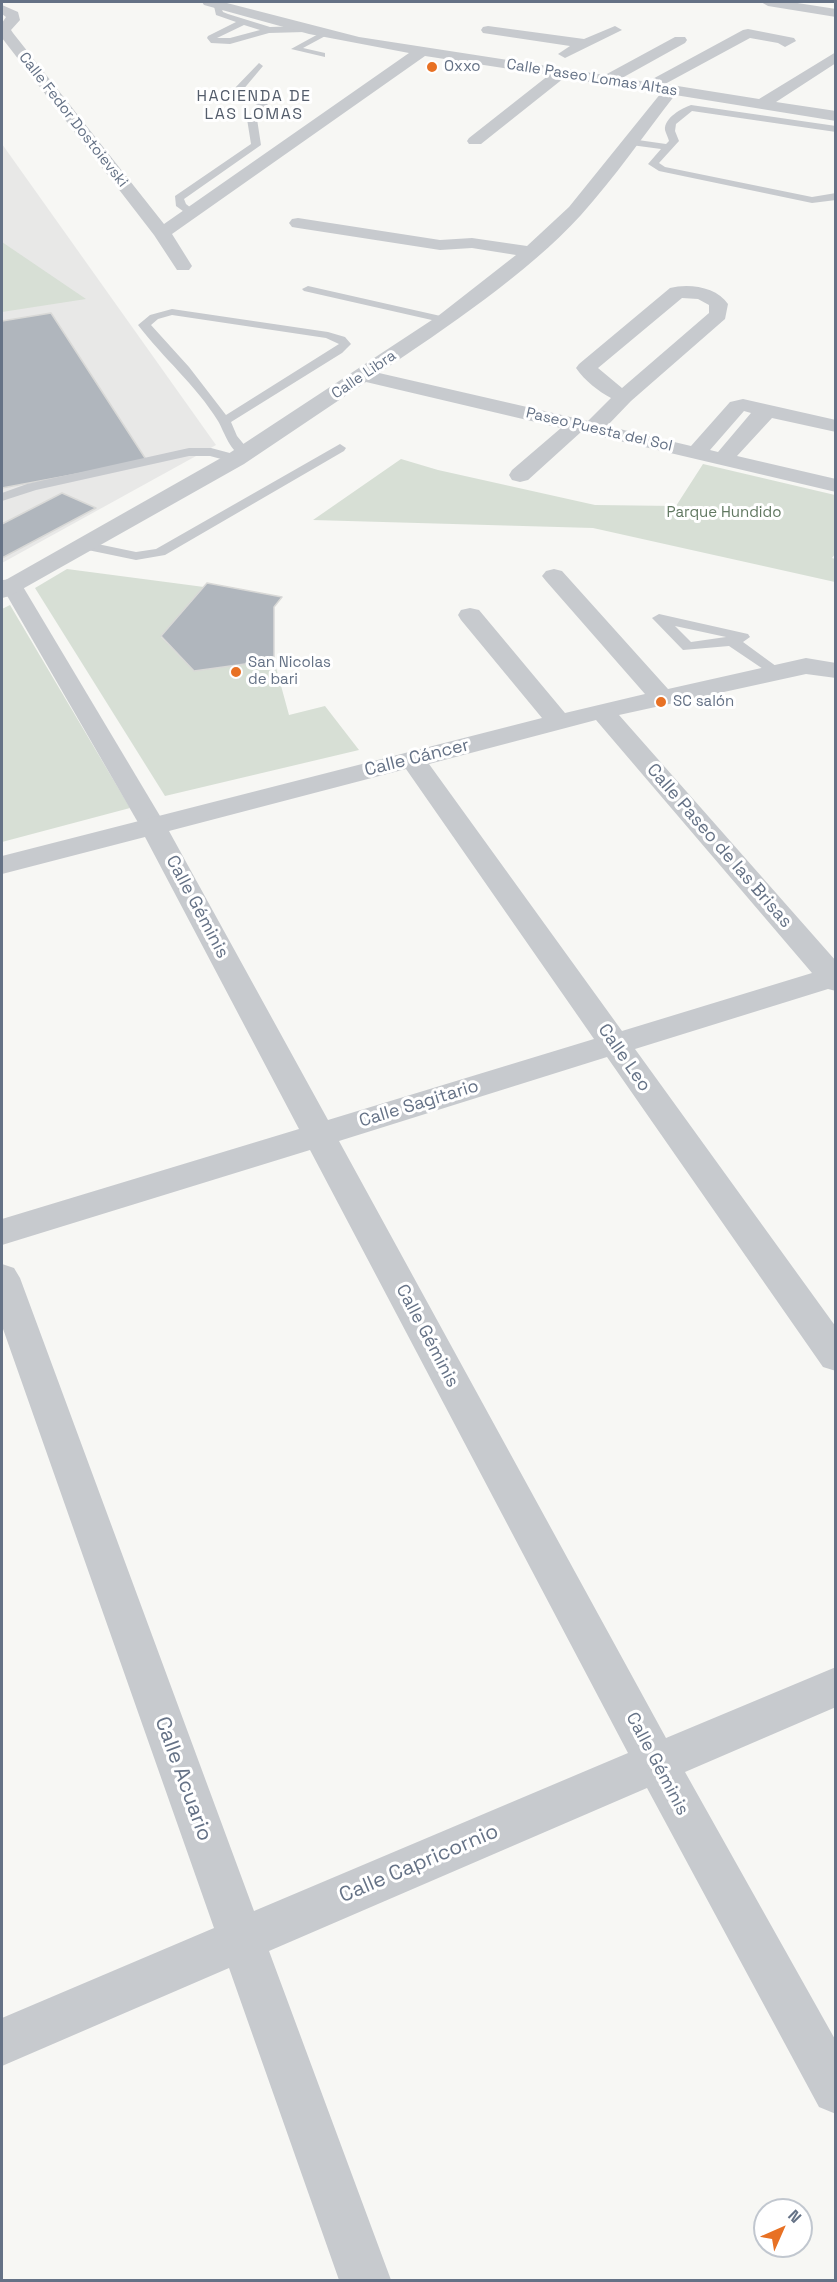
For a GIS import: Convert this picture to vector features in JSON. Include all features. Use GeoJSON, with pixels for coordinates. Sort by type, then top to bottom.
{"type":"FeatureCollection","features":[{"type":"Feature","properties":{"kind":"street","name":"Calle Paseo Lomas Altas"},"geometry":{"type":"LineString","coordinates":[[212,2],[325,34],[533,69],[832,113]]}},
{"type":"Feature","properties":{"kind":"street"},"geometry":{"type":"LineString","coordinates":[[768,2],[836,13]]}},
{"type":"Feature","properties":{"kind":"street","name":"Calle Fedor Dostoievski"},"geometry":{"type":"LineString","coordinates":[[2,9],[13,15],[13,20],[4,29],[6,34],[162,233],[183,266]]}},
{"type":"Feature","properties":{"kind":"street"},"geometry":{"type":"LineString","coordinates":[[488,30],[585,44]]}},
{"type":"Feature","properties":{"kind":"street"},"geometry":{"type":"LineString","coordinates":[[533,69],[615,30]]}},
{"type":"Feature","properties":{"kind":"street"},"geometry":{"type":"LineString","coordinates":[[649,87],[748,33],[789,41],[785,44]]}},
{"type":"Feature","properties":{"kind":"street"},"geometry":{"type":"LineString","coordinates":[[607,80],[680,40]]}},
{"type":"Feature","properties":{"kind":"street"},"geometry":{"type":"LineString","coordinates":[[162,233],[422,51]]}},
{"type":"Feature","properties":{"kind":"street"},"geometry":{"type":"LineString","coordinates":[[762,104],[836,56]]}},
{"type":"Feature","properties":{"kind":"street"},"geometry":{"type":"LineString","coordinates":[[475,141],[561,73]]}},
{"type":"Feature","properties":{"kind":"street","name":"Calle Libra"},"geometry":{"type":"LineString","coordinates":[[6,588],[241,456],[445,320],[531,252],[575,211],[671,90]]}},
{"type":"Feature","properties":{"kind":"street"},"geometry":{"type":"LineString","coordinates":[[298,223],[440,245],[472,243],[531,252]]}},
{"type":"Feature","properties":{"kind":"street"},"geometry":{"type":"LineString","coordinates":[[520,475],[624,397],[718,315],[719,304],[712,297],[693,292],[677,292],[586,368],[607,388],[624,397]]}},
{"type":"Feature","properties":{"kind":"street","name":"Paseo Puesta del Sol"},"geometry":{"type":"LineString","coordinates":[[363,375],[836,486]]}},
{"type":"Feature","properties":{"kind":"street"},"geometry":{"type":"LineString","coordinates":[[696,453],[737,406],[743,405],[836,426]]}},
{"type":"Feature","properties":{"kind":"street"},"geometry":{"type":"LineString","coordinates":[[723,459],[751,426],[768,411]]}},
{"type":"Feature","properties":{"kind":"street"},"geometry":{"type":"LineString","coordinates":[[554,576],[662,698]]}},
{"type":"Feature","properties":{"kind":"street","name":"Calle Géminis"},"geometry":{"type":"LineString","coordinates":[[6,588],[153,826],[656,1762],[836,2090]]}},
{"type":"Feature","properties":{"kind":"street"},"geometry":{"type":"LineString","coordinates":[[470,615],[559,722]]}},
{"type":"Feature","properties":{"kind":"street"},"geometry":{"type":"LineString","coordinates":[[806,666],[836,689]]}},
{"type":"Feature","properties":{"kind":"street","name":"Calle Cáncer"},"geometry":{"type":"LineString","coordinates":[[2,865],[602,711],[806,666],[836,671]]}},
{"type":"Feature","properties":{"kind":"street","name":"Calle Paseo de las Brisas"},"geometry":{"type":"LineString","coordinates":[[602,711],[834,978]]}},
{"type":"Feature","properties":{"kind":"street","name":"Calle Leo"},"geometry":{"type":"LineString","coordinates":[[413,760],[836,1356]]}},
{"type":"Feature","properties":{"kind":"street","name":"Calle Sagitario"},"geometry":{"type":"LineString","coordinates":[[2,1232],[834,978]]}},
{"type":"Feature","properties":{"kind":"street","name":"Calle Acuario"},"geometry":{"type":"LineString","coordinates":[[2,1278],[365,2280]]}},
{"type":"Feature","properties":{"kind":"street","name":"Calle Capricornio"},"geometry":{"type":"LineString","coordinates":[[2,2042],[836,1686]]}},
{"type":"Feature","properties":{"kind":"lane"},"geometry":{"type":"LineString","coordinates":[[212,2],[219,13],[269,30]]}},
{"type":"Feature","properties":{"kind":"lane"},"geometry":{"type":"LineString","coordinates":[[243,22],[211,38],[214,41],[230,41],[269,30],[305,29]]}},
{"type":"Feature","properties":{"kind":"lane"},"geometry":{"type":"LineString","coordinates":[[322,55],[295,49],[325,34]]}},
{"type":"Feature","properties":{"kind":"lane"},"geometry":{"type":"LineString","coordinates":[[191,212],[181,206],[178,198],[256,145],[252,119],[263,106],[262,102],[238,95],[237,91],[259,66]]}},
{"type":"Feature","properties":{"kind":"lane"},"geometry":{"type":"LineString","coordinates":[[836,129],[692,108],[684,111],[672,123],[671,144],[653,164],[812,200],[824,201],[836,196]]}},
{"type":"Feature","properties":{"kind":"lane"},"geometry":{"type":"LineString","coordinates":[[634,138],[671,144]]}},
{"type":"Feature","properties":{"kind":"lane"},"geometry":{"type":"LineString","coordinates":[[308,289],[445,320]]}},
{"type":"Feature","properties":{"kind":"lane"},"geometry":{"type":"LineString","coordinates":[[224,421],[338,351],[345,344],[340,339],[328,335],[172,312],[154,317],[144,325],[185,370],[224,421],[241,456]]}},
{"type":"Feature","properties":{"kind":"lane"},"geometry":{"type":"LineString","coordinates":[[84,545],[136,556],[160,552],[340,448]]}},
{"type":"Feature","properties":{"kind":"lane"},"geometry":{"type":"LineString","coordinates":[[2,498],[32,487],[189,452],[241,456]]}},
{"type":"Feature","properties":{"kind":"lane"},"geometry":{"type":"LineString","coordinates":[[732,641],[743,637],[659,618],[688,647],[732,641],[777,672]]}},
{"type":"Feature","properties":{"kind":"shaded area"},"geometry":{"type":"Polygon","coordinates":[[[2,144],[216,445],[2,563],[2,144]]]}},
{"type":"Feature","properties":{"kind":"green space"},"geometry":{"type":"Polygon","coordinates":[[[2,242],[86,299],[2,312],[2,242]]]}},
{"type":"Feature","properties":{"kind":"green space","name":"Parque Hundido"},"geometry":{"type":"Polygon","coordinates":[[[401,459],[438,470],[595,505],[676,506],[703,464],[835,495],[835,554],[832,558],[835,559],[835,582],[593,528],[313,520],[401,459]]]}},
{"type":"Feature","properties":{"kind":"green space"},"geometry":{"type":"Polygon","coordinates":[[[67,569],[204,587],[161,637],[194,671],[274,660],[289,715],[325,706],[359,750],[165,796],[35,588],[67,569]]]}},
{"type":"Feature","properties":{"kind":"green space"},"geometry":{"type":"Polygon","coordinates":[[[10,605],[130,808],[2,842],[2,609],[10,605]]]}},
{"type":"Feature","properties":{"kind":"building"},"geometry":{"type":"Polygon","coordinates":[[[51,313],[147,461],[2,488],[2,321],[51,313]]]}},
{"type":"Feature","properties":{"kind":"building"},"geometry":{"type":"Polygon","coordinates":[[[62,493],[96,508],[2,558],[2,524],[62,493]]]}},
{"type":"Feature","properties":{"kind":"building"},"geometry":{"type":"Polygon","coordinates":[[[207,583],[282,597],[274,607],[274,660],[194,671],[161,636],[207,583]]]}},
{"type":"Feature","properties":{"kind":"place","name":"Oxxo"},"geometry":{"type":"Point","coordinates":[432,67]}},
{"type":"Feature","properties":{"kind":"place","name":"San Nicolas de bari"},"geometry":{"type":"Point","coordinates":[236,672]}},
{"type":"Feature","properties":{"kind":"place","name":"SC salón"},"geometry":{"type":"Point","coordinates":[661,702]}},
{"type":"Feature","properties":{"kind":"district","name":"HACIENDA DE LAS LOMAS"},"geometry":{"type":"Point","coordinates":[254,106]}}]}
